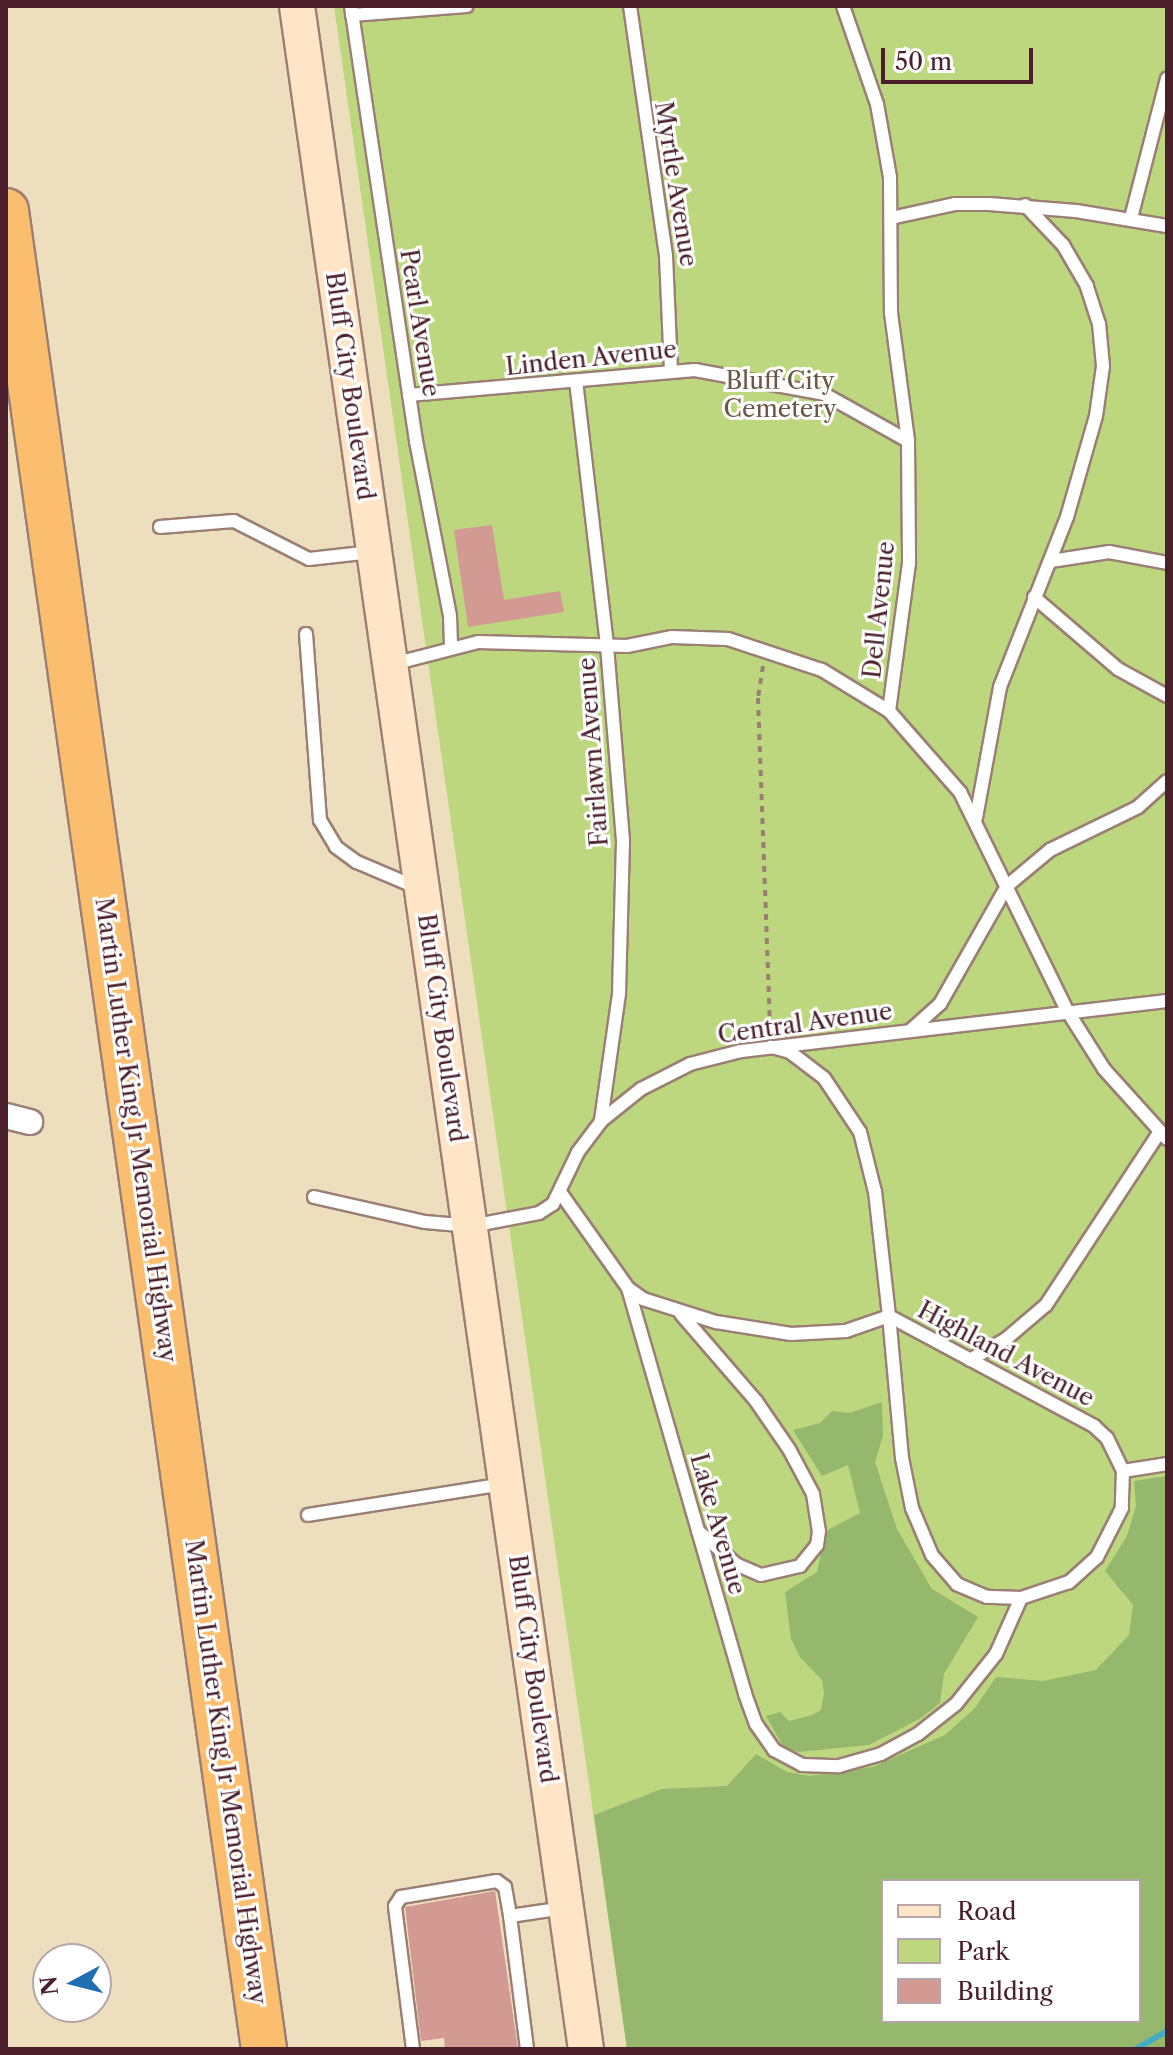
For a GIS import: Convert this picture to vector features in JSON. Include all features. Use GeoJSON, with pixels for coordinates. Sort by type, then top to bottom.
{"type":"FeatureCollection","features":[{"type":"Feature","properties":{"kind":"highway","name":"Martin Luther King Jr Memorial Highway"},"geometry":{"type":"LineString","coordinates":[[6,211],[264,2049]]}},
{"type":"Feature","properties":{"kind":"highway","name":"Martin Luther King Jr Memorial Highway"},"geometry":{"type":"LineString","coordinates":[[6,378],[237,2049]]}},
{"type":"Feature","properties":{"kind":"street","name":"Bluff City Boulevard"},"geometry":{"type":"LineString","coordinates":[[297,6],[586,2049]]}},
{"type":"Feature","properties":{"kind":"street"},"geometry":{"type":"LineString","coordinates":[[6,1116],[30,1122]]}},
{"type":"Feature","properties":{"kind":"lane"},"geometry":{"type":"LineString","coordinates":[[351,11],[467,6]]}},
{"type":"Feature","properties":{"kind":"lane","name":"Myrtle Avenue"},"geometry":{"type":"LineString","coordinates":[[630,6],[666,256],[671,369]]}},
{"type":"Feature","properties":{"kind":"lane","name":"Dell Avenue"},"geometry":{"type":"LineString","coordinates":[[843,6],[877,104],[890,177],[891,313],[908,441],[909,563],[889,711],[940,765],[976,818],[1068,1012],[1104,1069],[1163,1136]]}},
{"type":"Feature","properties":{"kind":"lane","name":"Pearl Avenue"},"geometry":{"type":"LineString","coordinates":[[351,11],[409,395],[448,599],[451,646]]}},
{"type":"Feature","properties":{"kind":"lane"},"geometry":{"type":"LineString","coordinates":[[1131,218],[1167,79]]}},
{"type":"Feature","properties":{"kind":"lane"},"geometry":{"type":"LineString","coordinates":[[891,218],[955,204],[1025,205],[1131,218],[1167,226]]}},
{"type":"Feature","properties":{"kind":"lane"},"geometry":{"type":"LineString","coordinates":[[976,818],[1000,687],[1051,561],[1096,416],[1103,348],[1094,305],[1075,265],[1025,205]]}},
{"type":"Feature","properties":{"kind":"lane","name":"Linden Avenue"},"geometry":{"type":"LineString","coordinates":[[409,395],[576,381],[671,369],[804,387],[848,404],[908,441]]}},
{"type":"Feature","properties":{"kind":"lane","name":"Fairlawn Avenue"},"geometry":{"type":"LineString","coordinates":[[576,381],[607,646],[624,918],[614,1047],[601,1121]]}},
{"type":"Feature","properties":{"kind":"lane"},"geometry":{"type":"LineString","coordinates":[[160,527],[234,521],[309,559],[372,552]]}},
{"type":"Feature","properties":{"kind":"lane"},"geometry":{"type":"LineString","coordinates":[[1051,561],[1109,552],[1167,563]]}},
{"type":"Feature","properties":{"kind":"lane"},"geometry":{"type":"LineString","coordinates":[[1034,597],[1118,669],[1167,696]]}},
{"type":"Feature","properties":{"kind":"lane"},"geometry":{"type":"LineString","coordinates":[[306,634],[320,820],[336,847],[357,862],[421,889]]}},
{"type":"Feature","properties":{"kind":"lane"},"geometry":{"type":"LineString","coordinates":[[389,665],[451,646],[505,640],[607,646],[699,637],[768,650],[848,683],[889,711]]}},
{"type":"Feature","properties":{"kind":"lane"},"geometry":{"type":"LineString","coordinates":[[910,1031],[940,1004],[1007,886],[1050,850],[1138,807],[1167,781]]}},
{"type":"Feature","properties":{"kind":"lane","name":"Central Avenue"},"geometry":{"type":"LineString","coordinates":[[314,1197],[425,1222],[471,1226],[539,1213],[560,1192],[578,1152],[601,1121],[641,1089],[690,1064],[771,1047],[1167,1001]]}},
{"type":"Feature","properties":{"kind":"lane","name":"Highland Avenue"},"geometry":{"type":"LineString","coordinates":[[771,1047],[790,1052],[824,1078],[860,1132],[875,1192],[902,1458],[921,1532],[957,1584],[987,1597],[1021,1598],[1069,1582],[1097,1557],[1122,1508],[1123,1471],[1107,1438],[1086,1420],[889,1316]]}},
{"type":"Feature","properties":{"kind":"lane"},"geometry":{"type":"LineString","coordinates":[[970,1360],[1006,1339],[1046,1305],[1163,1136]]}},
{"type":"Feature","properties":{"kind":"lane"},"geometry":{"type":"LineString","coordinates":[[560,1192],[628,1288],[681,1313],[758,1330],[824,1334],[889,1316]]}},
{"type":"Feature","properties":{"kind":"lane","name":"Lake Avenue"},"geometry":{"type":"LineString","coordinates":[[628,1288],[696,1529],[756,1724],[787,1759],[802,1765],[839,1766],[881,1754],[918,1734],[956,1704],[996,1654],[1021,1598]]}},
{"type":"Feature","properties":{"kind":"lane"},"geometry":{"type":"LineString","coordinates":[[681,1313],[756,1401],[789,1449],[813,1494],[819,1531],[817,1545],[800,1566],[761,1575],[737,1565],[696,1529]]}},
{"type":"Feature","properties":{"kind":"lane"},"geometry":{"type":"LineString","coordinates":[[1123,1471],[1167,1464]]}},
{"type":"Feature","properties":{"kind":"lane"},"geometry":{"type":"LineString","coordinates":[[308,1515],[507,1483]]}},
{"type":"Feature","properties":{"kind":"lane"},"geometry":{"type":"LineString","coordinates":[[413,2049],[398,1901],[407,1894],[497,1881],[505,1887],[527,2049]]}},
{"type":"Feature","properties":{"kind":"lane"},"geometry":{"type":"LineString","coordinates":[[510,1916],[566,1908]]}},
{"type":"Feature","properties":{"kind":"path"},"geometry":{"type":"LineString","coordinates":[[768,650],[758,698],[771,1047]]}},
{"type":"Feature","properties":{"kind":"green space","name":"Bluff City Cemetery"},"geometry":{"type":"Polygon","coordinates":[[[334,6],[1167,6],[1167,1958],[1141,1879],[881,1879],[881,2023],[884,2023],[898,2049],[627,2049],[334,6]]]}},
{"type":"Feature","properties":{"kind":"green space"},"geometry":{"type":"Polygon","coordinates":[[[882,1402],[883,1435],[875,1462],[897,1529],[932,1589],[978,1617],[944,1674],[940,1703],[921,1718],[869,1745],[798,1752],[784,1748],[766,1716],[780,1712],[789,1721],[812,1715],[821,1710],[824,1693],[822,1680],[800,1657],[791,1639],[785,1592],[817,1572],[826,1531],[860,1513],[848,1465],[822,1476],[793,1430],[820,1423],[832,1411],[850,1413],[882,1402]]]}},
{"type":"Feature","properties":{"kind":"green space"},"geometry":{"type":"Polygon","coordinates":[[[1167,1476],[1167,2049],[627,2049],[594,1815],[662,1789],[727,1786],[756,1754],[787,1772],[810,1776],[873,1767],[945,1735],[975,1708],[996,1677],[1043,1681],[1096,1670],[1129,1635],[1133,1605],[1105,1571],[1127,1536],[1136,1506],[1134,1481],[1167,1476]]]}},
{"type":"Feature","properties":{"kind":"building"},"geometry":{"type":"Polygon","coordinates":[[[492,525],[504,600],[560,591],[564,612],[468,627],[454,530],[492,525]]]}},
{"type":"Feature","properties":{"kind":"building"},"geometry":{"type":"Polygon","coordinates":[[[495,1891],[518,2049],[445,2049],[444,2038],[421,2041],[405,1907],[495,1891]]]}},
{"type":"Feature","properties":{"kind":"waterway"},"geometry":{"type":"LineString","coordinates":[[1136,2049],[1167,2031]]}}]}
